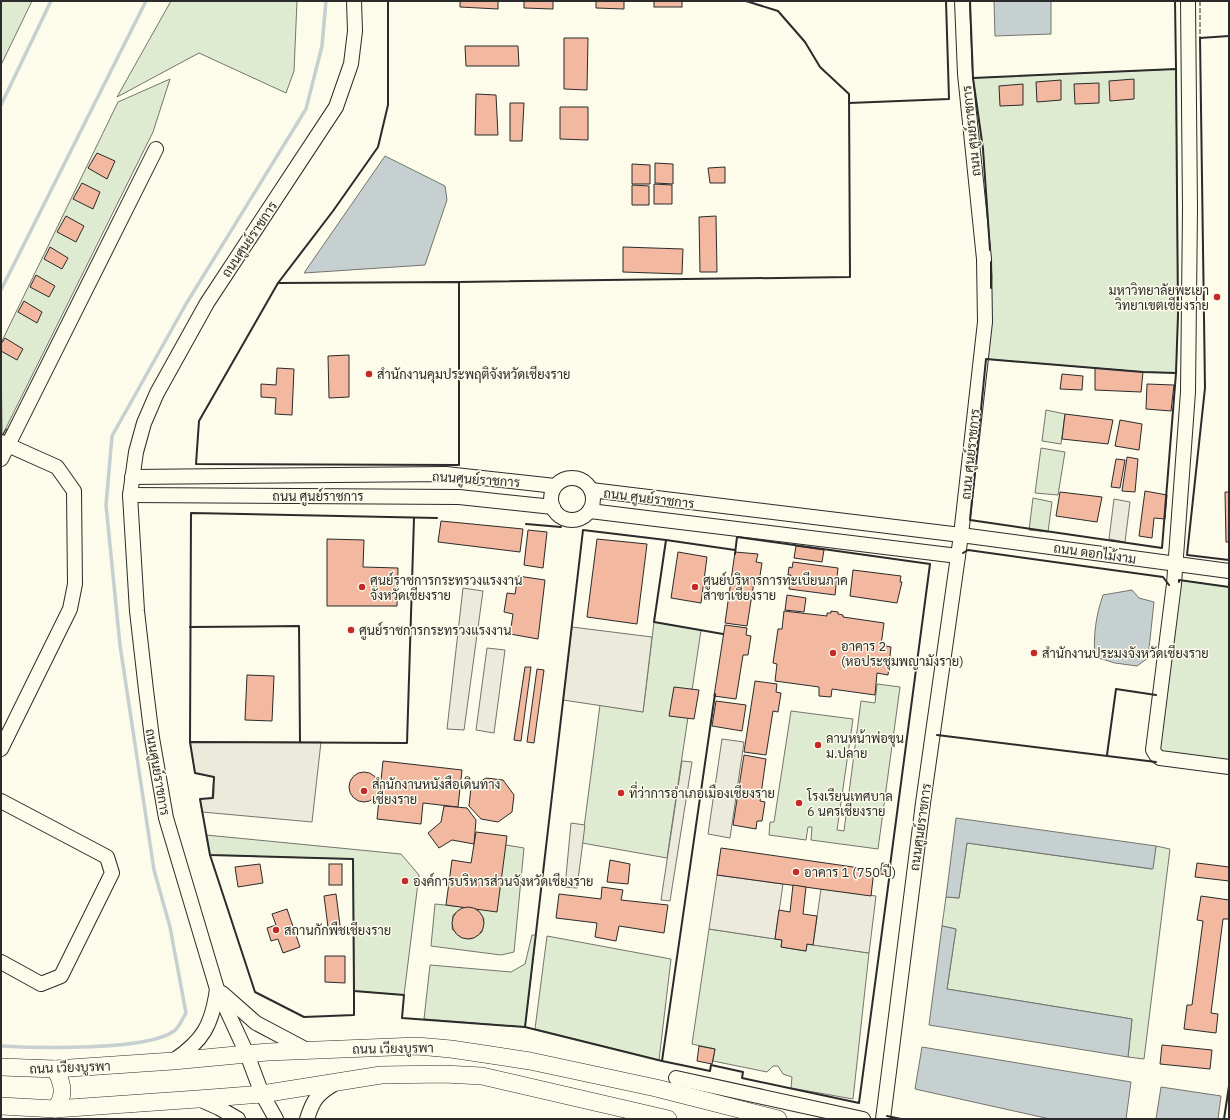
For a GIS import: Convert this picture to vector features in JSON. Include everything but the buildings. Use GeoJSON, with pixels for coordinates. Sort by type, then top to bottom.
{"type":"FeatureCollection","features":[{"type":"Feature","properties":{"kind":"main road","name":"ถนน เวียงบูรพา"},"geometry":{"type":"LineString","coordinates":[[1,1067],[55,1069],[306,1050],[417,1046],[451,1049],[530,1061],[656,1088],[778,1119]]}},
{"type":"Feature","properties":{"kind":"main road"},"geometry":{"type":"LineString","coordinates":[[417,1046],[409,1050],[404,1059],[408,1068],[417,1074]]}},
{"type":"Feature","properties":{"kind":"main road"},"geometry":{"type":"LineString","coordinates":[[55,1069],[61,1079],[62,1090],[61,1102],[55,1109]]}},
{"type":"Feature","properties":{"kind":"main road","name":"ถนน เวียงบูรพา"},"geometry":{"type":"LineString","coordinates":[[1,1106],[55,1109],[198,1099],[262,1094],[381,1075],[417,1074],[482,1076],[668,1119]]}},
{"type":"Feature","properties":{"kind":"street","name":"ถนนศูนย์ราชการ"},"geometry":{"type":"LineString","coordinates":[[276,1119],[262,1094],[247,1054],[217,989],[166,818],[152,738],[137,610],[130,495],[136,452],[154,399],[199,317],[336,107],[351,64],[355,30],[354,1]]}},
{"type":"Feature","properties":{"kind":"street","name":"ถนน ศูนย์ราชการ"},"geometry":{"type":"LineString","coordinates":[[591,490],[961,535],[985,322],[984,259],[965,74],[962,1]]}},
{"type":"Feature","properties":{"kind":"street"},"geometry":{"type":"LineString","coordinates":[[1188,1],[1190,201],[1188,392],[1175,565],[1153,750],[1160,758],[1229,767]]}},
{"type":"Feature","properties":{"kind":"street"},"geometry":{"type":"LineString","coordinates":[[1,459],[4,444],[156,149]]}},
{"type":"Feature","properties":{"kind":"street"},"geometry":{"type":"LineString","coordinates":[[1,749],[70,609],[75,584],[74,490],[57,467],[4,444]]}},
{"type":"Feature","properties":{"kind":"street","name":"ถนนศูนย์ราชการ"},"geometry":{"type":"LineString","coordinates":[[132,477],[446,474],[555,486]]}},
{"type":"Feature","properties":{"kind":"street"},"geometry":{"type":"LineString","coordinates":[[574,478],[587,484],[593,497],[590,511],[581,518],[570,520],[559,516],[553,507],[552,493],[555,486],[560,481],[574,478]]}},
{"type":"Feature","properties":{"kind":"street","name":"ถนน ศูนย์ราชการ"},"geometry":{"type":"LineString","coordinates":[[130,495],[459,497],[553,507]]}},
{"type":"Feature","properties":{"kind":"street","name":"ถนน ศูนย์ราชการ"},"geometry":{"type":"LineString","coordinates":[[590,511],[958,556]]}},
{"type":"Feature","properties":{"kind":"street","name":"ถนนศูนย์ราชการ"},"geometry":{"type":"LineString","coordinates":[[882,1119],[923,803],[961,535]]}},
{"type":"Feature","properties":{"kind":"street","name":"ถนน ดอกไม้งาม"},"geometry":{"type":"LineString","coordinates":[[961,535],[1175,565],[1229,571]]}},
{"type":"Feature","properties":{"kind":"street"},"geometry":{"type":"LineString","coordinates":[[1,801],[107,857],[112,873],[62,976],[41,984],[1,962]]}},
{"type":"Feature","properties":{"kind":"street"},"geometry":{"type":"LineString","coordinates":[[217,989],[256,1023],[306,1050]]}},
{"type":"Feature","properties":{"kind":"street"},"geometry":{"type":"LineString","coordinates":[[173,1061],[193,1047],[204,1033],[214,1006],[217,989]]}},
{"type":"Feature","properties":{"kind":"street"},"geometry":{"type":"LineString","coordinates":[[676,1078],[863,1119]]}},
{"type":"Feature","properties":{"kind":"street"},"geometry":{"type":"LineString","coordinates":[[307,1119],[311,1106],[319,1093],[338,1082]]}},
{"type":"Feature","properties":{"kind":"street"},"geometry":{"type":"LineString","coordinates":[[198,1099],[219,1108],[238,1119]]}},
{"type":"Feature","properties":{"kind":"green space"},"geometry":{"type":"Polygon","coordinates":[[[1,1],[32,1],[1,65],[1,1]]]}},
{"type":"Feature","properties":{"kind":"green space"},"geometry":{"type":"Polygon","coordinates":[[[171,1],[297,1],[294,71],[286,93],[199,53],[117,97],[171,1]]]}},
{"type":"Feature","properties":{"kind":"green space"},"geometry":{"type":"Polygon","coordinates":[[[1176,69],[1178,315],[1176,373],[1143,372],[986,359],[992,277],[983,149],[973,78],[1176,69]]]}},
{"type":"Feature","properties":{"kind":"green space"},"geometry":{"type":"Polygon","coordinates":[[[170,79],[153,132],[2,436],[1,343],[118,102],[170,79]]]}},
{"type":"Feature","properties":{"kind":"green space"},"geometry":{"type":"Polygon","coordinates":[[[1046,410],[1065,414],[1061,444],[1042,441],[1046,410]]]}},
{"type":"Feature","properties":{"kind":"green space"},"geometry":{"type":"Polygon","coordinates":[[[1041,448],[1065,452],[1058,495],[1035,493],[1041,448]]]}},
{"type":"Feature","properties":{"kind":"green space"},"geometry":{"type":"Polygon","coordinates":[[[1033,498],[1052,502],[1048,532],[1029,530],[1033,498]]]}},
{"type":"Feature","properties":{"kind":"green space"},"geometry":{"type":"Polygon","coordinates":[[[1179,580],[1229,587],[1229,762],[1159,751],[1179,580]]]}},
{"type":"Feature","properties":{"kind":"green space"},"geometry":{"type":"Polygon","coordinates":[[[654,622],[701,630],[667,858],[582,843],[600,705],[643,712],[654,622]]]}},
{"type":"Feature","properties":{"kind":"green space"},"geometry":{"type":"Polygon","coordinates":[[[877,684],[900,687],[878,849],[811,840],[812,827],[808,827],[806,840],[769,835],[770,822],[774,822],[791,711],[853,719],[837,830],[844,831],[861,701],[875,703],[877,684]]]}},
{"type":"Feature","properties":{"kind":"green space"},"geometry":{"type":"Polygon","coordinates":[[[206,835],[401,854],[419,875],[404,995],[354,991],[353,859],[210,855],[206,835]]]}},
{"type":"Feature","properties":{"kind":"green space"},"geometry":{"type":"Polygon","coordinates":[[[967,843],[1152,869],[1156,846],[1170,849],[1144,1059],[1128,1057],[1132,1019],[947,989],[956,929],[942,926],[946,897],[959,898],[967,843]]]}},
{"type":"Feature","properties":{"kind":"green space"},"geometry":{"type":"Polygon","coordinates":[[[506,845],[524,848],[514,952],[501,955],[431,946],[435,904],[464,907],[453,915],[452,929],[460,937],[471,939],[482,932],[484,919],[477,909],[506,845]]]}},
{"type":"Feature","properties":{"kind":"green space"},"geometry":{"type":"Polygon","coordinates":[[[709,929],[782,940],[781,947],[806,951],[807,944],[869,953],[853,1099],[791,1088],[792,1077],[783,1074],[778,1066],[773,1066],[767,1072],[713,1061],[715,1049],[692,1044],[709,929]]]}},
{"type":"Feature","properties":{"kind":"green space"},"geometry":{"type":"Polygon","coordinates":[[[532,935],[536,935],[525,1027],[424,1019],[430,965],[511,972],[525,964],[532,935]]]}},
{"type":"Feature","properties":{"kind":"green space"},"geometry":{"type":"Polygon","coordinates":[[[547,936],[671,959],[659,1060],[535,1029],[547,936]]]}},
{"type":"Feature","properties":{"kind":"shaded area"},"geometry":{"type":"Polygon","coordinates":[[[994,1],[1051,1],[1051,34],[995,36],[994,1]]]}},
{"type":"Feature","properties":{"kind":"shaded area"},"geometry":{"type":"Polygon","coordinates":[[[385,156],[445,186],[447,200],[425,265],[304,273],[385,156]]]}},
{"type":"Feature","properties":{"kind":"shaded area"},"geometry":{"type":"Polygon","coordinates":[[[1114,499],[1130,502],[1125,542],[1109,539],[1114,499]]]}},
{"type":"Feature","properties":{"kind":"shaded area"},"geometry":{"type":"Polygon","coordinates":[[[463,588],[483,591],[464,730],[447,729],[463,588]]]}},
{"type":"Feature","properties":{"kind":"shaded area"},"geometry":{"type":"Polygon","coordinates":[[[1132,590],[1139,598],[1154,602],[1148,658],[1137,666],[1115,663],[1095,657],[1094,641],[1103,595],[1132,590]]]}},
{"type":"Feature","properties":{"kind":"shaded area"},"geometry":{"type":"Polygon","coordinates":[[[572,627],[652,637],[643,712],[563,700],[572,627]]]}},
{"type":"Feature","properties":{"kind":"shaded area"},"geometry":{"type":"Polygon","coordinates":[[[487,648],[505,650],[494,733],[476,730],[487,648]]]}},
{"type":"Feature","properties":{"kind":"shaded area"},"geometry":{"type":"Polygon","coordinates":[[[722,739],[744,742],[730,838],[708,834],[722,739]]]}},
{"type":"Feature","properties":{"kind":"shaded area"},"geometry":{"type":"Polygon","coordinates":[[[190,742],[321,742],[312,822],[202,812],[200,799],[212,798],[214,777],[195,773],[190,742]]]}},
{"type":"Feature","properties":{"kind":"shaded area"},"geometry":{"type":"Polygon","coordinates":[[[682,761],[692,762],[670,901],[661,900],[682,761]]]}},
{"type":"Feature","properties":{"kind":"shaded area"},"geometry":{"type":"Polygon","coordinates":[[[956,818],[1156,846],[1153,869],[967,843],[959,898],[946,897],[956,818]]]}},
{"type":"Feature","properties":{"kind":"shaded area"},"geometry":{"type":"Polygon","coordinates":[[[571,823],[585,825],[577,888],[565,887],[571,823]]]}},
{"type":"Feature","properties":{"kind":"shaded area"},"geometry":{"type":"Polygon","coordinates":[[[717,875],[783,884],[775,939],[709,929],[717,875]]]}},
{"type":"Feature","properties":{"kind":"shaded area"},"geometry":{"type":"Polygon","coordinates":[[[821,889],[876,896],[869,953],[813,945],[821,889]]]}},
{"type":"Feature","properties":{"kind":"shaded area"},"geometry":{"type":"Polygon","coordinates":[[[942,926],[956,929],[947,989],[1132,1019],[1128,1057],[929,1025],[942,926]]]}},
{"type":"Feature","properties":{"kind":"shaded area"},"geometry":{"type":"Polygon","coordinates":[[[922,1047],[1131,1082],[1126,1119],[1050,1119],[915,1089],[922,1047]]]}},
{"type":"Feature","properties":{"kind":"shaded area"},"geometry":{"type":"Polygon","coordinates":[[[1161,1087],[1221,1096],[1218,1119],[1156,1119],[1161,1087]]]}},
{"type":"Feature","properties":{"kind":"waterway"},"geometry":{"type":"LineString","coordinates":[[1,105],[51,1]]}},
{"type":"Feature","properties":{"kind":"waterway"},"geometry":{"type":"LineString","coordinates":[[1,290],[146,1]]}},
{"type":"Feature","properties":{"kind":"waterway"},"geometry":{"type":"LineString","coordinates":[[1,1046],[91,1047],[141,1042],[160,1037],[176,1030],[186,1013],[170,927],[154,870],[120,645],[106,505],[112,436],[186,304],[306,109],[322,46],[326,1]]}},
{"type":"Feature","properties":{"kind":"fence"},"geometry":{"type":"LineString","coordinates":[[1200,1],[1200,38]]}},
{"type":"Feature","properties":{"kind":"wall"},"geometry":{"type":"LineString","coordinates":[[278,283],[333,211],[378,147],[388,105],[388,1]]}},
{"type":"Feature","properties":{"kind":"wall"},"geometry":{"type":"LineString","coordinates":[[459,282],[850,277],[849,94],[820,67],[805,42],[778,11],[746,1]]}},
{"type":"Feature","properties":{"kind":"wall"},"geometry":{"type":"LineString","coordinates":[[849,103],[949,99],[946,1]]}},
{"type":"Feature","properties":{"kind":"wall"},"geometry":{"type":"LineString","coordinates":[[970,1],[973,78]]}},
{"type":"Feature","properties":{"kind":"wall"},"geometry":{"type":"LineString","coordinates":[[1175,1],[1176,69]]}},
{"type":"Feature","properties":{"kind":"wall"},"geometry":{"type":"LineString","coordinates":[[1229,36],[1200,38],[1205,388],[1187,555],[1229,560]]}},
{"type":"Feature","properties":{"kind":"wall"},"geometry":{"type":"LineString","coordinates":[[990,250],[983,149],[973,78],[1176,69],[1178,315],[1176,373]]}},
{"type":"Feature","properties":{"kind":"wall"},"geometry":{"type":"LineString","coordinates":[[991,262],[991,288]]}},
{"type":"Feature","properties":{"kind":"wall"},"geometry":{"type":"LineString","coordinates":[[459,282],[459,465],[196,464],[199,421],[278,283],[459,282]]}},
{"type":"Feature","properties":{"kind":"wall"},"geometry":{"type":"LineString","coordinates":[[986,359],[1143,372],[1176,373],[1162,548],[970,520],[986,359]]}},
{"type":"Feature","properties":{"kind":"wall"},"geometry":{"type":"LineString","coordinates":[[190,742],[191,513],[437,518]]}},
{"type":"Feature","properties":{"kind":"wall"},"geometry":{"type":"LineString","coordinates":[[414,518],[407,743],[190,742],[195,773],[214,777],[213,798],[200,799],[210,855],[353,859],[354,991],[404,995],[402,1018],[525,1027]]}},
{"type":"Feature","properties":{"kind":"wall"},"geometry":{"type":"LineString","coordinates":[[526,524],[561,527]]}},
{"type":"Feature","properties":{"kind":"wall"},"geometry":{"type":"LineString","coordinates":[[723,634],[654,622],[666,540],[583,530],[525,1027],[662,1061],[710,1071],[711,1065],[743,1072],[742,1078],[859,1103],[890,872]]}},
{"type":"Feature","properties":{"kind":"wall"},"geometry":{"type":"LineString","coordinates":[[735,554],[737,537],[930,564],[890,866]]}},
{"type":"Feature","properties":{"kind":"wall"},"geometry":{"type":"LineString","coordinates":[[666,540],[735,550]]}},
{"type":"Feature","properties":{"kind":"wall"},"geometry":{"type":"LineString","coordinates":[[963,553],[968,550],[1163,577],[1169,585]]}},
{"type":"Feature","properties":{"kind":"wall"},"geometry":{"type":"LineString","coordinates":[[1179,582],[1179,580],[1229,587]]}},
{"type":"Feature","properties":{"kind":"wall"},"geometry":{"type":"LineString","coordinates":[[190,627],[299,626],[300,742]]}},
{"type":"Feature","properties":{"kind":"wall"},"geometry":{"type":"LineString","coordinates":[[1107,755],[1116,689],[1156,695]]}},
{"type":"Feature","properties":{"kind":"wall"},"geometry":{"type":"LineString","coordinates":[[662,1061],[715,694]]}},
{"type":"Feature","properties":{"kind":"wall"},"geometry":{"type":"LineString","coordinates":[[937,735],[1156,762]]}},
{"type":"Feature","properties":{"kind":"wall"},"geometry":{"type":"LineString","coordinates":[[210,855],[255,992],[304,1017],[354,1015],[354,991]]}},
{"type":"Feature","properties":{"kind":"wall"},"geometry":{"type":"LineString","coordinates":[[1224,1119],[1229,1086]]}},
{"type":"Feature","properties":{"kind":"wall"},"geometry":{"type":"LineString","coordinates":[[887,1116],[901,1119]]}},
{"type":"Feature","properties":{"kind":"place","name":"มหาวิทยาลัยพะเยา วิทยาเขตเชียงราย"},"geometry":{"type":"Point","coordinates":[1217,297]}},
{"type":"Feature","properties":{"kind":"place","name":"สำนักงานคุมประพฤติจังหวัดเชียงราย"},"geometry":{"type":"Point","coordinates":[369,374]}},
{"type":"Feature","properties":{"kind":"place","name":"ศูนย์ราชการกระทรวงแรงงาน จังหวัดเชียงราย"},"geometry":{"type":"Point","coordinates":[362,587]}},
{"type":"Feature","properties":{"kind":"place","name":"ศูนย์บริหารการทะเบียนภาค สาขาเชียงราย"},"geometry":{"type":"Point","coordinates":[695,587]}},
{"type":"Feature","properties":{"kind":"place","name":"ศูนย์ราชการกระทรวงแรงงาน"},"geometry":{"type":"Point","coordinates":[351,630]}},
{"type":"Feature","properties":{"kind":"place","name":"อาคาร 2 (หอประชุมพญามังราย)"},"geometry":{"type":"Point","coordinates":[833,653]}},
{"type":"Feature","properties":{"kind":"place","name":"สำนักงานประมงจังหวัดเชียงราย"},"geometry":{"type":"Point","coordinates":[1034,653]}},
{"type":"Feature","properties":{"kind":"place","name":"ลานหน้าพ่อขุน ม.ปลาย"},"geometry":{"type":"Point","coordinates":[818,745]}},
{"type":"Feature","properties":{"kind":"place","name":"สำนักงานหนังสือเดินทาง เชียงราย"},"geometry":{"type":"Point","coordinates":[364,791]}},
{"type":"Feature","properties":{"kind":"place","name":"ที่ว่าการอำเภอเมืองเชียงราย"},"geometry":{"type":"Point","coordinates":[621,793]}},
{"type":"Feature","properties":{"kind":"place","name":"โรงเรียนเทศบาล 6 นครเชียงราย"},"geometry":{"type":"Point","coordinates":[799,803]}},
{"type":"Feature","properties":{"kind":"place","name":"อาคาร 1 (750 ปี)"},"geometry":{"type":"Point","coordinates":[796,872]}},
{"type":"Feature","properties":{"kind":"place","name":"องค์การบริหารส่วนจังหวัดเชียงราย"},"geometry":{"type":"Point","coordinates":[405,881]}},
{"type":"Feature","properties":{"kind":"place","name":"สถานกักพืชเชียงราย"},"geometry":{"type":"Point","coordinates":[276,930]}}]}
